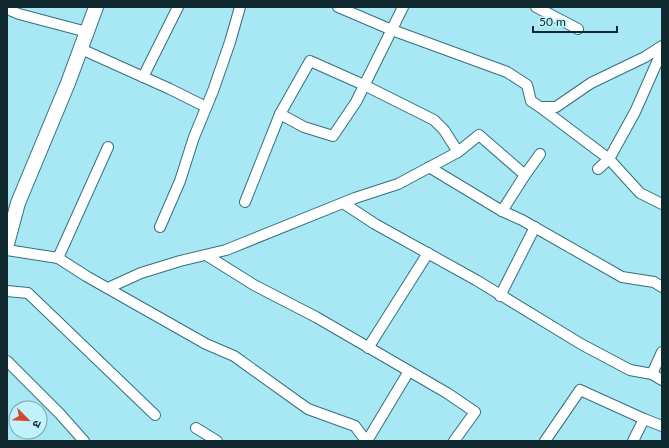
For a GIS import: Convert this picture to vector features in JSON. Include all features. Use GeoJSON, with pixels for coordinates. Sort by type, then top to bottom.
{"type":"FeatureCollection","features":[{"type":"Feature","properties":{"kind":"street"},"geometry":{"type":"LineString","coordinates":[[7,244],[18,203],[68,83],[96,7]]}},
{"type":"Feature","properties":{"kind":"street"},"geometry":{"type":"LineString","coordinates":[[143,77],[178,7]]}},
{"type":"Feature","properties":{"kind":"street"},"geometry":{"type":"LineString","coordinates":[[160,227],[180,181],[194,137],[230,42],[240,7]]}},
{"type":"Feature","properties":{"kind":"street"},"geometry":{"type":"LineString","coordinates":[[338,7],[392,30],[507,72],[527,86],[531,101],[609,159],[640,193],[662,204]]}},
{"type":"Feature","properties":{"kind":"street"},"geometry":{"type":"LineString","coordinates":[[280,114],[304,127],[333,136],[356,102],[403,7]]}},
{"type":"Feature","properties":{"kind":"street"},"geometry":{"type":"LineString","coordinates":[[536,7],[578,29]]}},
{"type":"Feature","properties":{"kind":"street"},"geometry":{"type":"LineString","coordinates":[[7,9],[19,14],[87,32]]}},
{"type":"Feature","properties":{"kind":"street"},"geometry":{"type":"LineString","coordinates":[[540,107],[556,107],[592,83],[645,57],[662,46]]}},
{"type":"Feature","properties":{"kind":"street"},"geometry":{"type":"LineString","coordinates":[[81,49],[206,107]]}},
{"type":"Feature","properties":{"kind":"street"},"geometry":{"type":"LineString","coordinates":[[598,169],[609,159],[635,112],[662,51]]}},
{"type":"Feature","properties":{"kind":"street"},"geometry":{"type":"LineString","coordinates":[[245,202],[280,114],[310,61],[364,85],[434,120],[444,130],[458,152]]}},
{"type":"Feature","properties":{"kind":"street"},"geometry":{"type":"LineString","coordinates":[[108,288],[141,272],[226,250],[343,203],[398,184],[458,152],[479,135],[525,175]]}},
{"type":"Feature","properties":{"kind":"street"},"geometry":{"type":"LineString","coordinates":[[58,258],[108,147]]}},
{"type":"Feature","properties":{"kind":"street"},"geometry":{"type":"LineString","coordinates":[[502,211],[540,154]]}},
{"type":"Feature","properties":{"kind":"street"},"geometry":{"type":"LineString","coordinates":[[429,167],[502,211],[535,227],[622,277],[654,282],[662,287]]}},
{"type":"Feature","properties":{"kind":"street"},"geometry":{"type":"LineString","coordinates":[[343,203],[375,224],[476,280],[581,344],[630,370],[652,374],[662,380]]}},
{"type":"Feature","properties":{"kind":"street"},"geometry":{"type":"LineString","coordinates":[[500,296],[535,227]]}},
{"type":"Feature","properties":{"kind":"street"},"geometry":{"type":"LineString","coordinates":[[7,250],[58,258],[86,276],[206,344],[234,356],[308,408],[355,426],[367,441],[409,371]]}},
{"type":"Feature","properties":{"kind":"street"},"geometry":{"type":"LineString","coordinates":[[368,348],[428,253]]}},
{"type":"Feature","properties":{"kind":"street"},"geometry":{"type":"LineString","coordinates":[[206,255],[254,285],[316,317],[409,371],[475,412],[454,441]]}},
{"type":"Feature","properties":{"kind":"street"},"geometry":{"type":"LineString","coordinates":[[7,291],[28,293],[155,415]]}},
{"type":"Feature","properties":{"kind":"street"},"geometry":{"type":"LineString","coordinates":[[652,374],[662,352]]}},
{"type":"Feature","properties":{"kind":"street"},"geometry":{"type":"LineString","coordinates":[[7,361],[60,414],[84,441]]}},
{"type":"Feature","properties":{"kind":"street"},"geometry":{"type":"LineString","coordinates":[[545,441],[580,390],[662,426]]}},
{"type":"Feature","properties":{"kind":"street"},"geometry":{"type":"LineString","coordinates":[[633,441],[644,418]]}},
{"type":"Feature","properties":{"kind":"street"},"geometry":{"type":"LineString","coordinates":[[196,428],[217,441]]}}]}
